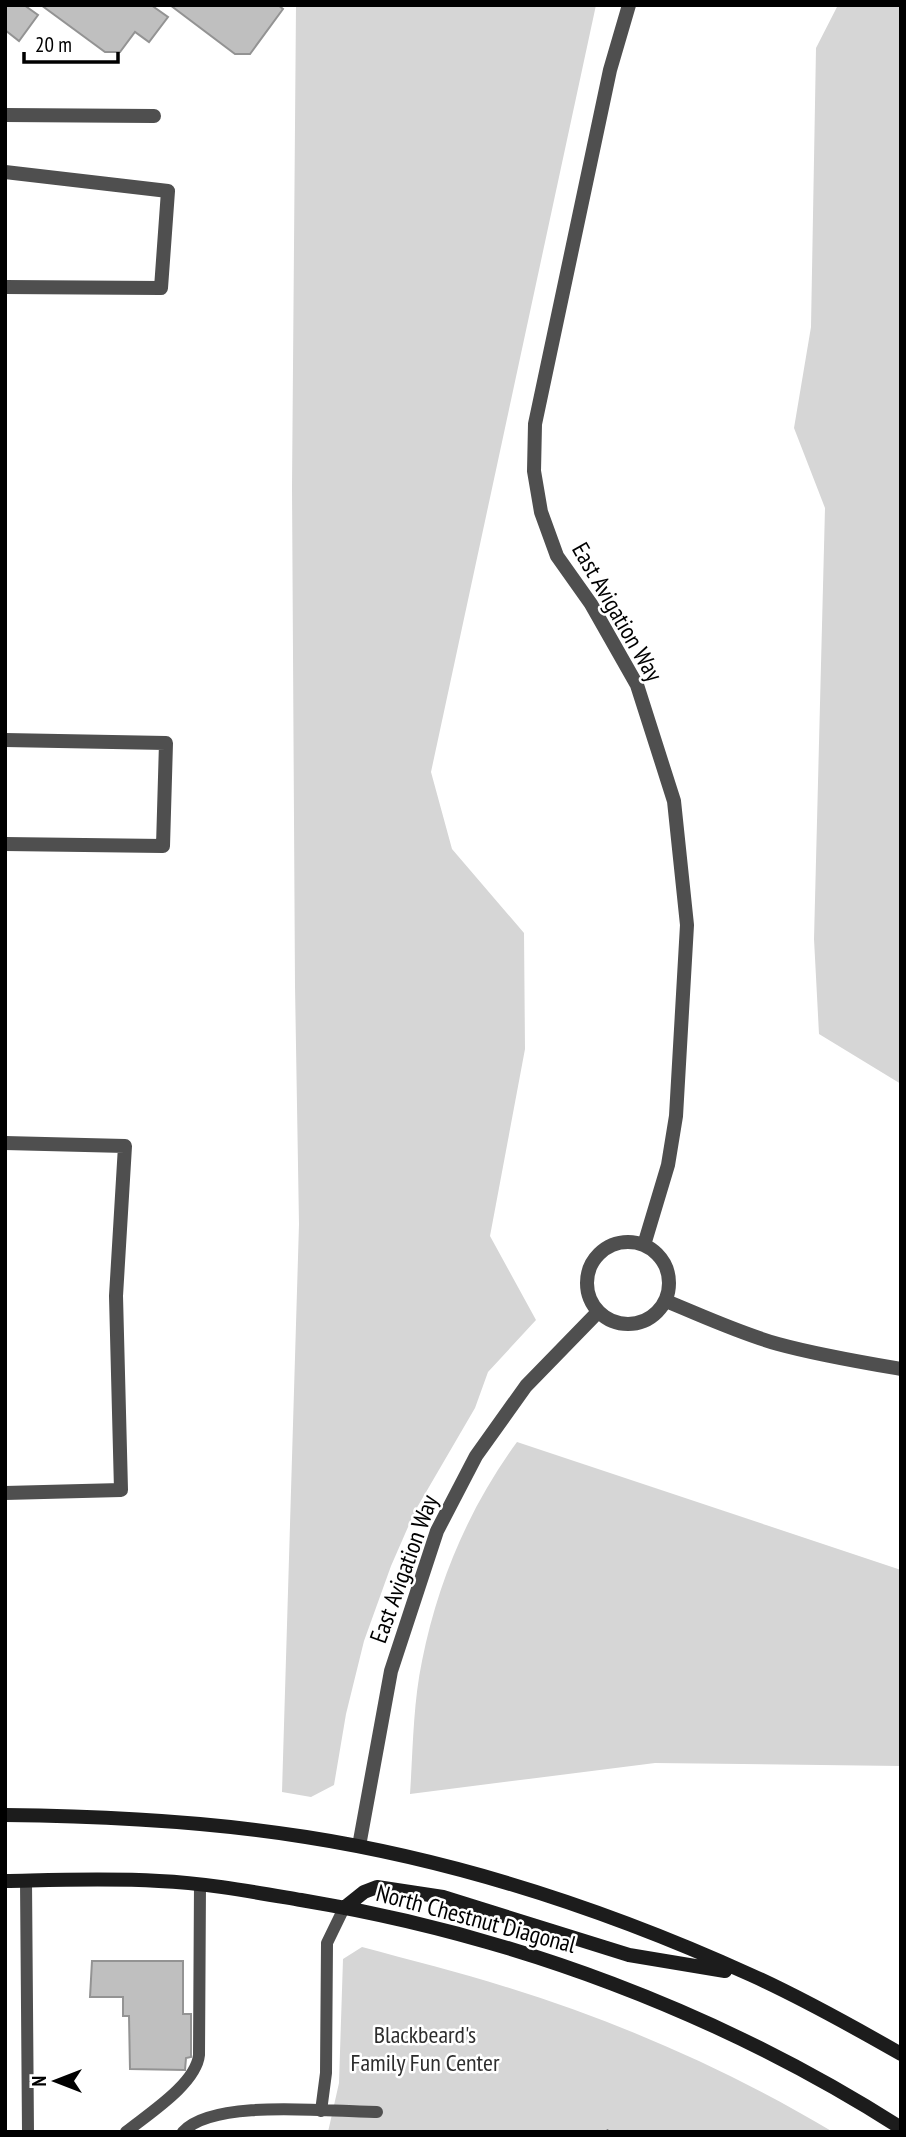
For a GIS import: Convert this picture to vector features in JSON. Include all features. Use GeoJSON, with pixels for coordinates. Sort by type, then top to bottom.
{"type":"FeatureCollection","features":[{"type":"Feature","properties":{"kind":"main road","name":"North Chestnut Diagonal"},"geometry":{"type":"LineString","coordinates":[[5,1815],[192,1822],[359,1846],[466,1872],[583,1907],[751,1975],[901,2054]]}},
{"type":"Feature","properties":{"kind":"main road","name":"North Chestnut Diagonal"},"geometry":{"type":"LineString","coordinates":[[5,1881],[123,1880],[200,1884],[344,1908],[457,1933],[591,1975],[715,2026],[865,2105],[901,2128]]}},
{"type":"Feature","properties":{"kind":"main road"},"geometry":{"type":"LineString","coordinates":[[344,1908],[364,1892],[377,1886],[443,1898],[629,1955],[751,1975]]}},
{"type":"Feature","properties":{"kind":"main road"},"geometry":{"type":"LineString","coordinates":[[865,2105],[901,2119]]}},
{"type":"Feature","properties":{"kind":"street","name":"East Avigation Way"},"geometry":{"type":"LineString","coordinates":[[629,5],[610,70],[535,424],[534,471],[541,512],[556,556],[591,604],[638,685],[674,801],[687,925],[676,1116],[668,1165],[644,1245]]}},
{"type":"Feature","properties":{"kind":"street"},"geometry":{"type":"LineString","coordinates":[[5,115],[154,116]]}},
{"type":"Feature","properties":{"kind":"street"},"geometry":{"type":"LineString","coordinates":[[5,172],[167,191],[161,288],[5,287]]}},
{"type":"Feature","properties":{"kind":"street"},"geometry":{"type":"LineString","coordinates":[[5,740],[166,743],[163,846],[5,845]]}},
{"type":"Feature","properties":{"kind":"street"},"geometry":{"type":"LineString","coordinates":[[5,1143],[125,1146],[116,1296],[121,1490],[5,1493]]}},
{"type":"Feature","properties":{"kind":"street"},"geometry":{"type":"LineString","coordinates":[[622,1241],[644,1245],[655,1251],[664,1262],[670,1288],[666,1301],[648,1320],[621,1324],[608,1320],[597,1311],[587,1292],[589,1269],[601,1251],[622,1241]]}},
{"type":"Feature","properties":{"kind":"street"},"geometry":{"type":"LineString","coordinates":[[666,1301],[777,1344],[841,1359],[901,1368]]}},
{"type":"Feature","properties":{"kind":"street","name":"East Avigation Way"},"geometry":{"type":"LineString","coordinates":[[359,1846],[391,1671],[437,1531],[476,1456],[526,1386],[597,1311]]}},
{"type":"Feature","properties":{"kind":"lane"},"geometry":{"type":"LineString","coordinates":[[26,1881],[28,2132]]}},
{"type":"Feature","properties":{"kind":"lane"},"geometry":{"type":"LineString","coordinates":[[125,2132],[175,2091],[197,2067],[200,1884]]}},
{"type":"Feature","properties":{"kind":"lane"},"geometry":{"type":"LineString","coordinates":[[320,2111],[326,2073],[327,1943],[344,1908]]}},
{"type":"Feature","properties":{"kind":"lane"},"geometry":{"type":"LineString","coordinates":[[183,2132],[202,2118],[222,2113],[261,2110],[377,2112]]}},
{"type":"Feature","properties":{"kind":"green space"},"geometry":{"type":"Polygon","coordinates":[[[296,5],[596,5],[431,772],[452,849],[524,933],[525,1049],[490,1236],[536,1320],[488,1372],[475,1408],[415,1511],[391,1566],[364,1641],[346,1714],[334,1785],[311,1797],[282,1792],[299,1224],[292,487],[296,5]]]}},
{"type":"Feature","properties":{"kind":"green space"},"geometry":{"type":"Polygon","coordinates":[[[838,5],[901,5],[901,1084],[819,1034],[814,939],[825,508],[794,428],[811,327],[816,48],[838,5]]]}},
{"type":"Feature","properties":{"kind":"green space"},"geometry":{"type":"Polygon","coordinates":[[[517,1442],[901,1570],[901,1766],[655,1763],[410,1794],[419,1677],[437,1602],[470,1519],[517,1442]]]}},
{"type":"Feature","properties":{"kind":"green space","name":"Blackbeard's Family Fun Center"},"geometry":{"type":"Polygon","coordinates":[[[362,1947],[506,1987],[633,2032],[755,2089],[833,2132],[328,2132],[339,2083],[343,1959],[362,1947]]]}},
{"type":"Feature","properties":{"kind":"building"},"geometry":{"type":"Polygon","coordinates":[[[5,5],[24,5],[38,15],[19,41],[5,30],[5,5]]]}},
{"type":"Feature","properties":{"kind":"building"},"geometry":{"type":"Polygon","coordinates":[[[41,5],[151,5],[168,17],[149,42],[135,32],[120,52],[105,52],[41,5]]]}},
{"type":"Feature","properties":{"kind":"building"},"geometry":{"type":"Polygon","coordinates":[[[170,5],[278,5],[283,9],[250,54],[235,54],[170,5]]]}},
{"type":"Feature","properties":{"kind":"building"},"geometry":{"type":"Polygon","coordinates":[[[92,1961],[183,1961],[183,2014],[191,2014],[191,2057],[186,2058],[185,2070],[130,2069],[129,2016],[123,2016],[123,1997],[90,1997],[92,1961]]]}}]}
